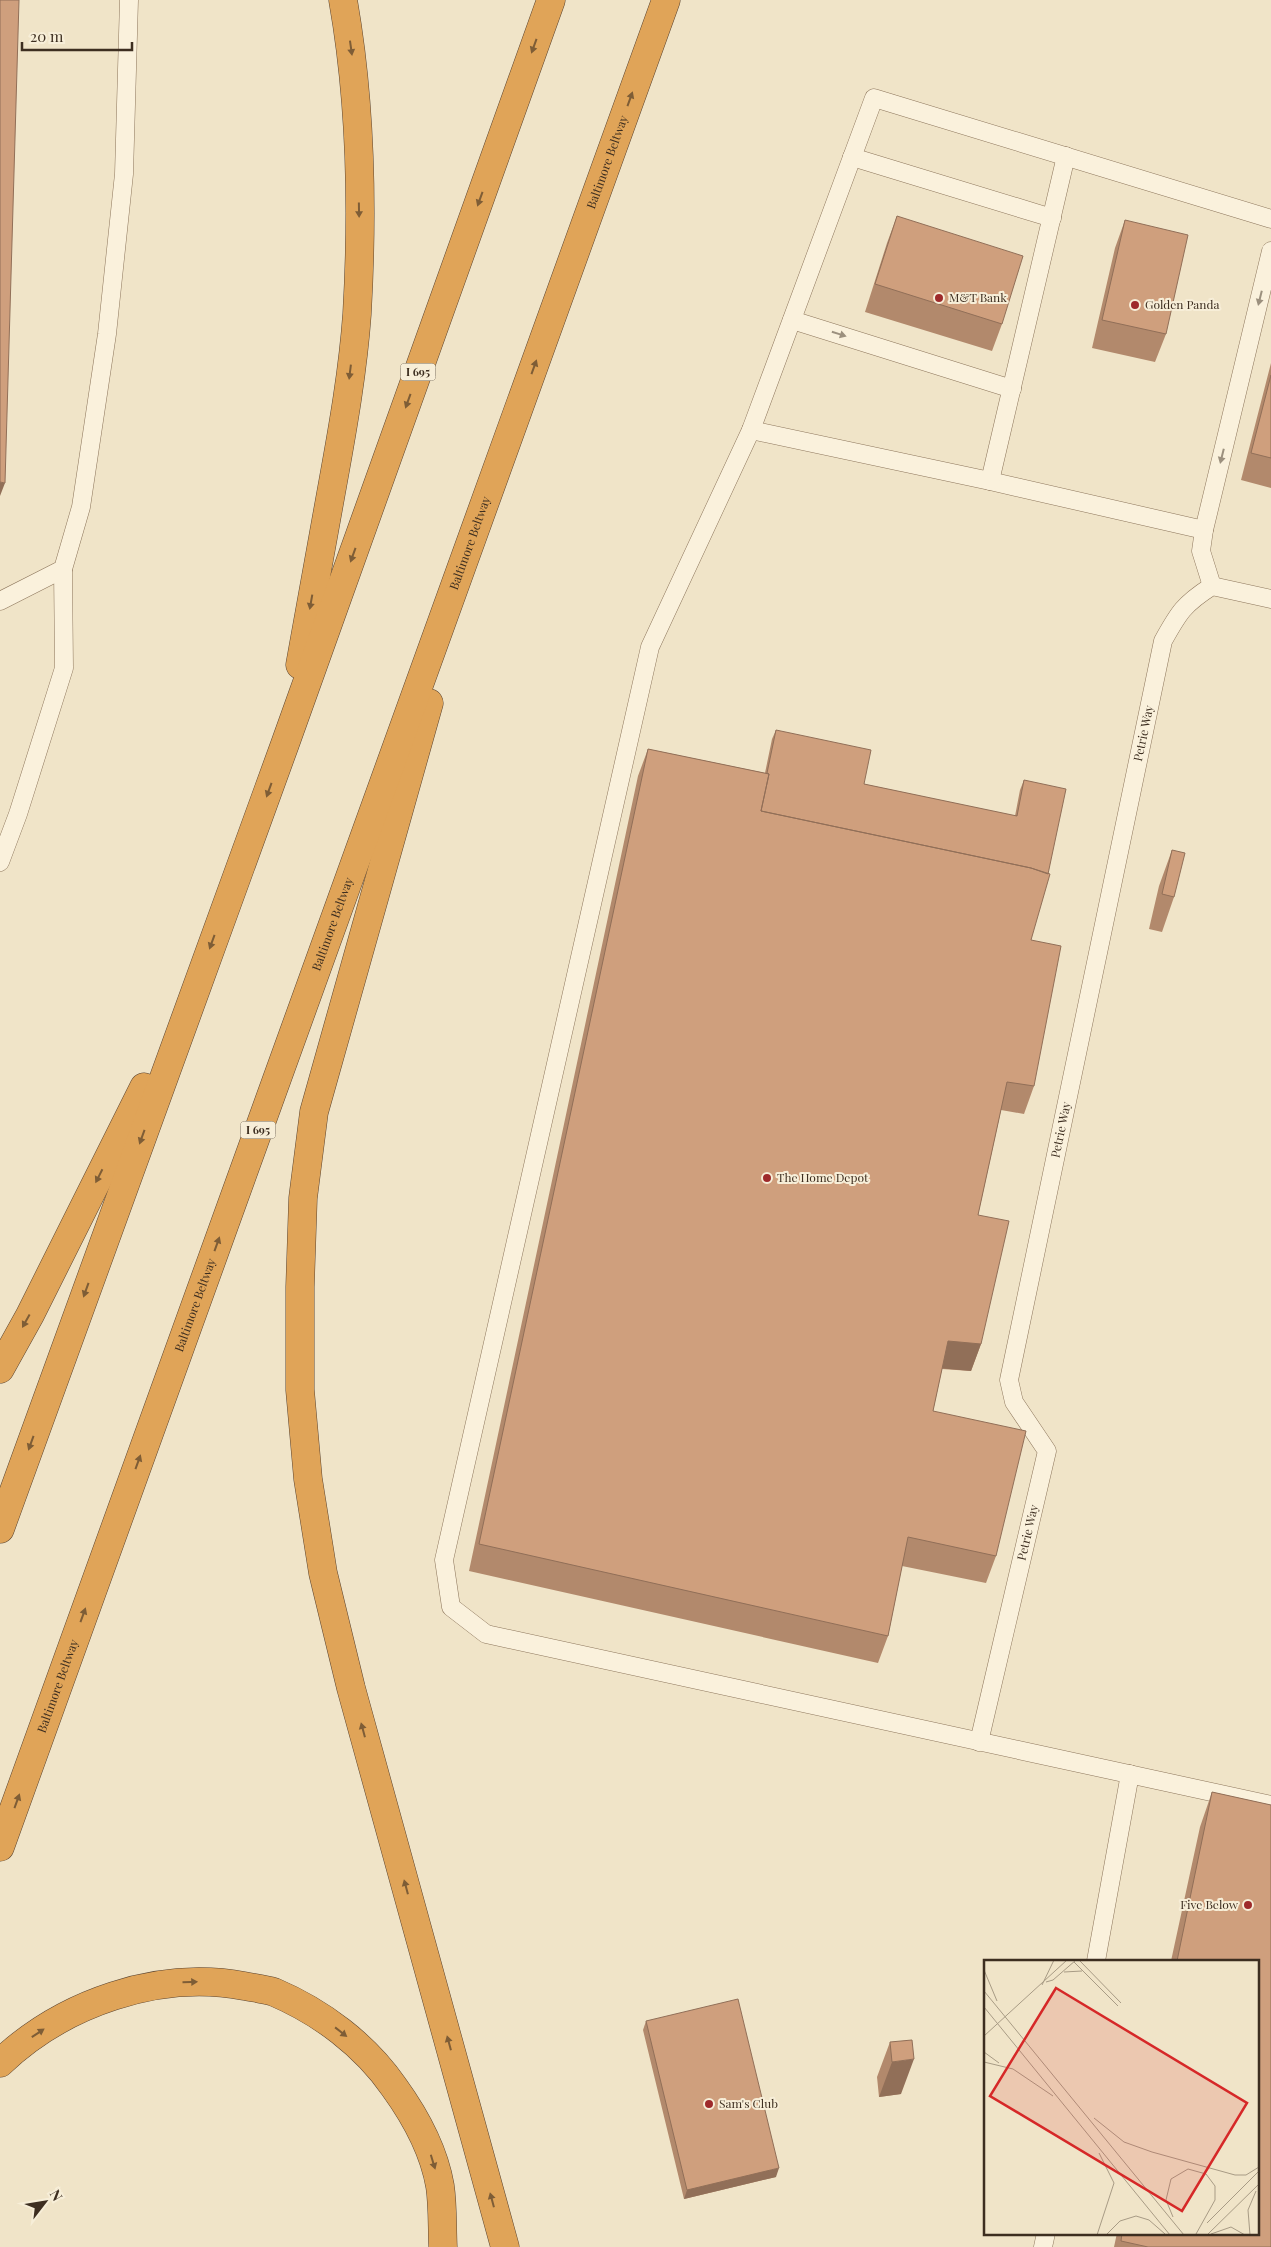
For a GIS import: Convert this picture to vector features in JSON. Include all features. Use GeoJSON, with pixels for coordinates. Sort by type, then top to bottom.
{"type":"FeatureCollection","features":[{"type":"Feature","properties":{"kind":"highway"},"geometry":{"type":"LineString","coordinates":[[285,744],[345,416],[357,315],[359,221],[357,137],[352,50],[343,0]]}},
{"type":"Feature","properties":{"kind":"highway","name":"I 695"},"geometry":{"type":"LineString","coordinates":[[0,1529],[285,744],[551,0]]}},
{"type":"Feature","properties":{"kind":"highway","name":"Baltimore Beltway"},"geometry":{"type":"LineString","coordinates":[[0,1847],[666,0]]}},
{"type":"Feature","properties":{"kind":"highway"},"geometry":{"type":"LineString","coordinates":[[489,489],[314,1112],[303,1198],[300,1287],[300,1390],[308,1479],[323,1574],[351,1688],[505,2247]]}},
{"type":"Feature","properties":{"kind":"highway"},"geometry":{"type":"LineString","coordinates":[[0,1369],[30,1315],[200,976]]}},
{"type":"Feature","properties":{"kind":"highway"},"geometry":{"type":"LineString","coordinates":[[0,2063],[15,2049],[51,2025],[121,1993],[164,1983],[220,1982],[272,1992],[323,2018],[367,2052],[410,2109],[429,2150],[440,2186],[443,2247]]}},
{"type":"Feature","properties":{"kind":"lane"},"geometry":{"type":"LineString","coordinates":[[0,862],[18,814],[64,668],[63,569],[80,507],[107,334],[124,174],[129,0]]}},
{"type":"Feature","properties":{"kind":"lane"},"geometry":{"type":"LineString","coordinates":[[1271,219],[874,98],[751,430],[650,647],[444,1560],[451,1607],[486,1634],[1271,1805]]}},
{"type":"Feature","properties":{"kind":"lane"},"geometry":{"type":"LineString","coordinates":[[990,480],[1066,156]]}},
{"type":"Feature","properties":{"kind":"lane"},"geometry":{"type":"LineString","coordinates":[[852,157],[1052,218]]}},
{"type":"Feature","properties":{"kind":"lane"},"geometry":{"type":"LineString","coordinates":[[1271,251],[1204,530],[1201,551],[1212,586],[1271,599]]}},
{"type":"Feature","properties":{"kind":"lane"},"geometry":{"type":"LineString","coordinates":[[792,320],[1012,389]]}},
{"type":"Feature","properties":{"kind":"lane"},"geometry":{"type":"LineString","coordinates":[[751,430],[990,480],[1204,530]]}},
{"type":"Feature","properties":{"kind":"lane"},"geometry":{"type":"LineString","coordinates":[[0,601],[63,569]]}},
{"type":"Feature","properties":{"kind":"lane","name":"Petrie Way"},"geometry":{"type":"LineString","coordinates":[[979,1742],[1047,1451],[1014,1402],[1009,1380],[1163,642],[1175,619],[1188,602],[1212,586]]}},
{"type":"Feature","properties":{"kind":"lane"},"geometry":{"type":"LineString","coordinates":[[1096,1960],[1130,1774]]}},
{"type":"Feature","properties":{"kind":"lane"},"geometry":{"type":"LineString","coordinates":[[1043,2247],[1046,2234]]}},
{"type":"Feature","properties":{"kind":"building"},"geometry":{"type":"Polygon","coordinates":[[[0,0],[19,0],[5,483],[0,482],[0,0]]]}},
{"type":"Feature","properties":{"kind":"building"},"geometry":{"type":"Polygon","coordinates":[[[897,216],[1023,256],[1002,324],[875,284],[897,216]]]}},
{"type":"Feature","properties":{"kind":"building","name":"Golden Panda"},"geometry":{"type":"Polygon","coordinates":[[[1125,220],[1188,235],[1166,334],[1102,320],[1125,220]]]}},
{"type":"Feature","properties":{"kind":"building"},"geometry":{"type":"Polygon","coordinates":[[[1271,375],[1271,458],[1251,453],[1271,375]]]}},
{"type":"Feature","properties":{"kind":"building"},"geometry":{"type":"Polygon","coordinates":[[[776,730],[871,750],[864,784],[1017,816],[1024,780],[1066,789],[1048,874],[1031,868],[761,811],[776,730]]]}},
{"type":"Feature","properties":{"kind":"building","name":"The Home Depot"},"geometry":{"type":"Polygon","coordinates":[[[648,749],[769,774],[761,811],[1031,868],[1050,874],[1031,940],[1061,946],[1034,1086],[1007,1082],[978,1215],[1009,1221],[981,1344],[948,1341],[933,1411],[1026,1431],[996,1556],[908,1537],[888,1636],[479,1544],[648,749]]]}},
{"type":"Feature","properties":{"kind":"building"},"geometry":{"type":"Polygon","coordinates":[[[1172,850],[1185,853],[1174,897],[1162,894],[1172,850]]]}},
{"type":"Feature","properties":{"kind":"building"},"geometry":{"type":"Polygon","coordinates":[[[1212,1792],[1271,1805],[1271,2247],[1148,2247],[1121,2241],[1122,2234],[1258,2234],[1258,1960],[1177,1960],[1212,1792]]]}},
{"type":"Feature","properties":{"kind":"building","name":"Sam's Club"},"geometry":{"type":"Polygon","coordinates":[[[738,1999],[779,2168],[687,2190],[646,2021],[738,1999]]]}},
{"type":"Feature","properties":{"kind":"building"},"geometry":{"type":"Polygon","coordinates":[[[912,2040],[914,2059],[892,2062],[890,2042],[912,2040]]]}},
{"type":"Feature","properties":{"kind":"place","name":"M&T Bank"},"geometry":{"type":"Point","coordinates":[939,298]}},
{"type":"Feature","properties":{"kind":"place","name":"Golden Panda"},"geometry":{"type":"Point","coordinates":[1135,305]}},
{"type":"Feature","properties":{"kind":"place","name":"The Home Depot"},"geometry":{"type":"Point","coordinates":[767,1178]}},
{"type":"Feature","properties":{"kind":"place","name":"Five Below"},"geometry":{"type":"Point","coordinates":[1248,1905]}},
{"type":"Feature","properties":{"kind":"place","name":"Sam's Club"},"geometry":{"type":"Point","coordinates":[709,2104]}}]}
